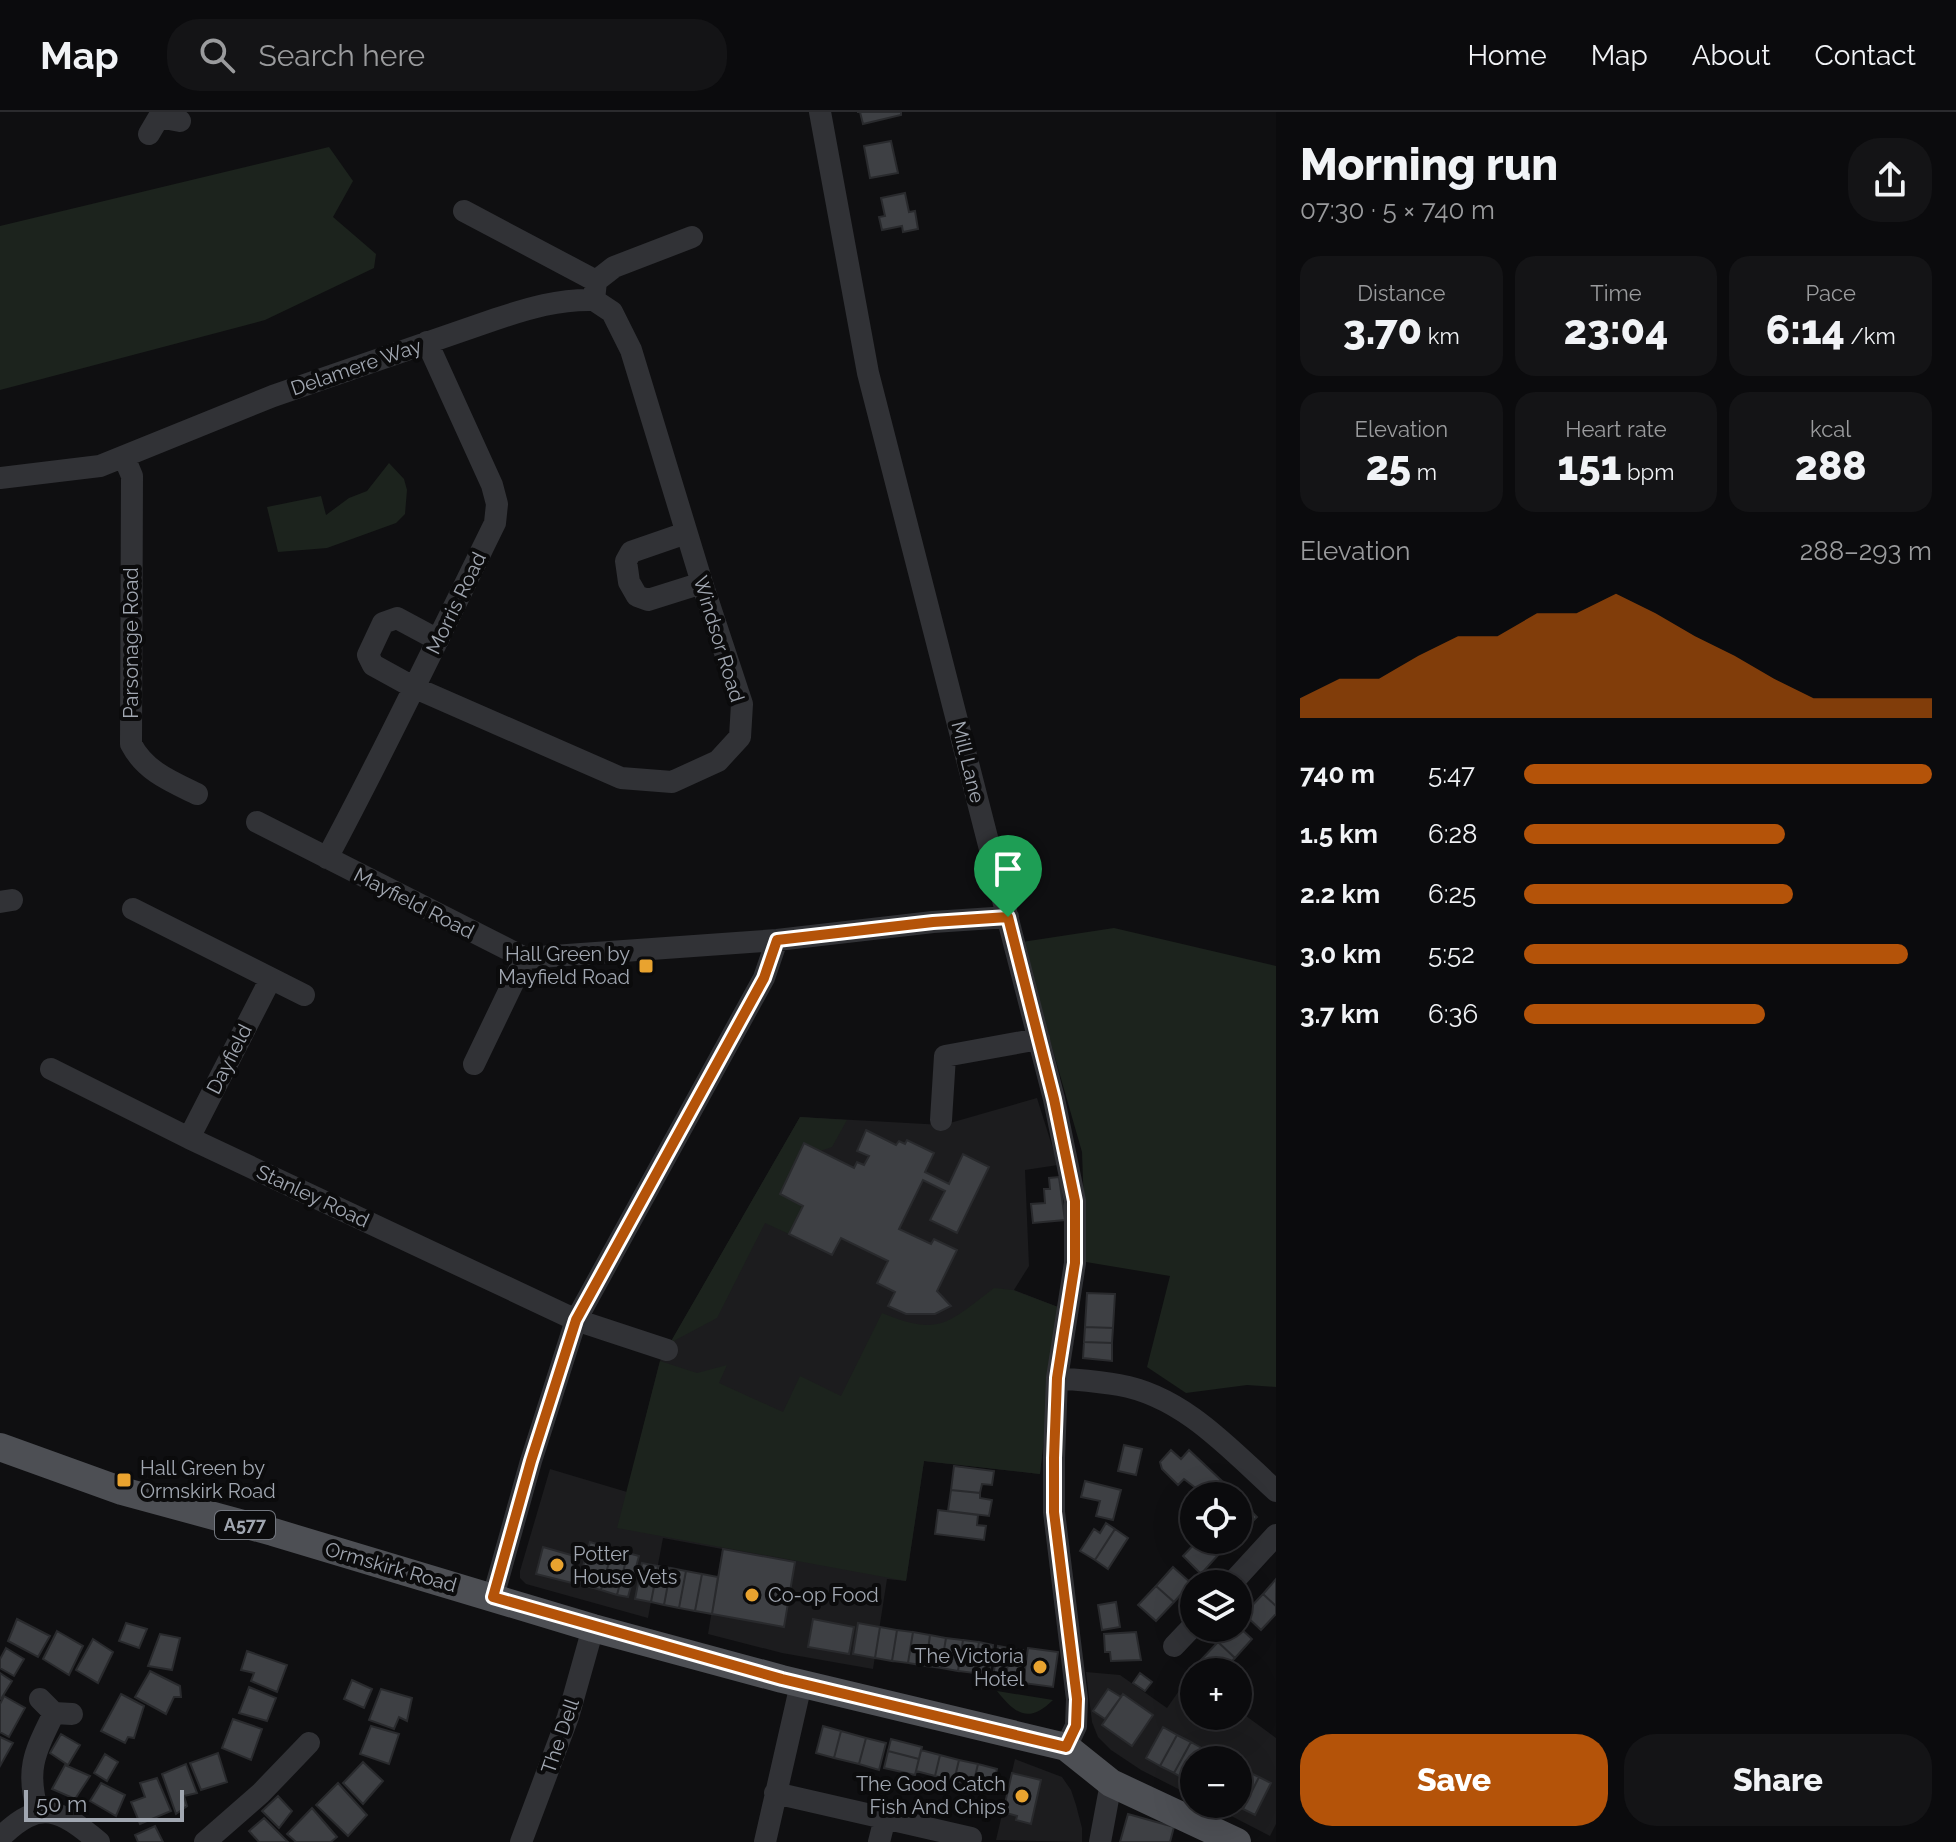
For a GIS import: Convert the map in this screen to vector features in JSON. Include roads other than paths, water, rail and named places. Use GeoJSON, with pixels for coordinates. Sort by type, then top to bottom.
{"type":"FeatureCollection","features":[{"type":"Feature","properties":{"kind":"main road","name":"Ormskirk Road"},"geometry":{"type":"LineString","coordinates":[[0,1447],[122,1491],[593,1628],[801,1684],[1066,1747]]}},
{"type":"Feature","properties":{"kind":"main road","name":"A577"},"geometry":{"type":"LineString","coordinates":[[1066,1747],[1111,1783],[1237,1842]]}},
{"type":"Feature","properties":{"kind":"street","name":"Mill Lane"},"geometry":{"type":"LineString","coordinates":[[820,112],[868,373],[1039,1039],[1075,1201],[1075,1263],[1057,1378],[1054,1512],[1077,1699],[1076,1726],[1066,1747]]}},
{"type":"Feature","properties":{"kind":"street","name":"Windsor Road"},"geometry":{"type":"LineString","coordinates":[[438,640],[397,618],[383,623],[368,655],[373,665],[413,687],[621,778],[672,782],[718,761],[740,737],[742,704],[631,350],[612,312],[595,291],[464,211]]}},
{"type":"Feature","properties":{"kind":"street","name":"Delamere Way"},"geometry":{"type":"LineString","coordinates":[[0,478],[100,466],[273,396],[533,307],[595,291],[614,267],[692,237]]}},
{"type":"Feature","properties":{"kind":"street","name":"Morris Road"},"geometry":{"type":"LineString","coordinates":[[327,858],[384,752],[495,523],[497,504],[492,485],[427,342]]}},
{"type":"Feature","properties":{"kind":"street","name":"Parsonage Road"},"geometry":{"type":"LineString","coordinates":[[124,457],[132,476],[131,744],[139,759],[158,775],[197,794]]}},
{"type":"Feature","properties":{"kind":"street"},"geometry":{"type":"LineString","coordinates":[[686,533],[631,552],[626,561],[629,582],[637,596],[648,600],[702,583]]}},
{"type":"Feature","properties":{"kind":"street","name":"Mayfield Road"},"geometry":{"type":"LineString","coordinates":[[257,822],[525,958]]}},
{"type":"Feature","properties":{"kind":"street"},"geometry":{"type":"LineString","coordinates":[[133,909],[304,995]]}},
{"type":"Feature","properties":{"kind":"street"},"geometry":{"type":"LineString","coordinates":[[474,1064],[525,958],[777,940],[933,922],[1008,917]]}},
{"type":"Feature","properties":{"kind":"street"},"geometry":{"type":"LineString","coordinates":[[493,1597],[531,1461],[576,1320],[764,978],[777,940]]}},
{"type":"Feature","properties":{"kind":"street","name":"Dayfield"},"geometry":{"type":"LineString","coordinates":[[189,1138],[270,980]]}},
{"type":"Feature","properties":{"kind":"street"},"geometry":{"type":"LineString","coordinates":[[941,1120],[945,1046],[1039,1039]]}},
{"type":"Feature","properties":{"kind":"street","name":"Stanley Road"},"geometry":{"type":"LineString","coordinates":[[51,1069],[189,1138],[576,1320],[667,1350]]}},
{"type":"Feature","properties":{"kind":"street"},"geometry":{"type":"LineString","coordinates":[[1057,1378],[1120,1385],[1179,1408],[1207,1428],[1276,1491]]}},
{"type":"Feature","properties":{"kind":"street"},"geometry":{"type":"LineString","coordinates":[[1244,1570],[1276,1535]]}},
{"type":"Feature","properties":{"kind":"street","name":"The Dell"},"geometry":{"type":"LineString","coordinates":[[521,1842],[568,1717],[593,1628]]}},
{"type":"Feature","properties":{"kind":"street"},"geometry":{"type":"LineString","coordinates":[[1174,1646],[1180,1640]]}},
{"type":"Feature","properties":{"kind":"street"},"geometry":{"type":"LineString","coordinates":[[765,1842],[801,1684]]}},
{"type":"Feature","properties":{"kind":"street"},"geometry":{"type":"LineString","coordinates":[[38,1812],[31,1788],[32,1766],[55,1708]]}},
{"type":"Feature","properties":{"kind":"street"},"geometry":{"type":"LineString","coordinates":[[205,1842],[261,1793],[312,1740]]}},
{"type":"Feature","properties":{"kind":"street"},"geometry":{"type":"LineString","coordinates":[[1100,1842],[1111,1783]]}},
{"type":"Feature","properties":{"kind":"street"},"geometry":{"type":"LineString","coordinates":[[775,1793],[958,1838]]}},
{"type":"Feature","properties":{"kind":"street"},"geometry":{"type":"LineString","coordinates":[[0,1838],[38,1812],[69,1818],[99,1842]]}},
{"type":"Feature","properties":{"kind":"street"},"geometry":{"type":"LineString","coordinates":[[879,1842],[885,1818]]}},
{"type":"Feature","properties":{"kind":"place","name":"Hall Green by Mayfield Road"},"geometry":{"type":"Point","coordinates":[646,966]}},
{"type":"Feature","properties":{"kind":"place","name":"Hall Green by Ormskirk Road"},"geometry":{"type":"Point","coordinates":[124,1480]}},
{"type":"Feature","properties":{"kind":"place","name":"Potter House Vets"},"geometry":{"type":"Point","coordinates":[557,1565]}},
{"type":"Feature","properties":{"kind":"place","name":"Co-op Food"},"geometry":{"type":"Point","coordinates":[752,1595]}},
{"type":"Feature","properties":{"kind":"place","name":"The Victoria Hotel"},"geometry":{"type":"Point","coordinates":[1040,1667]}},
{"type":"Feature","properties":{"kind":"place","name":"The Good Catch Fish And Chips"},"geometry":{"type":"Point","coordinates":[1022,1796]}}]}
